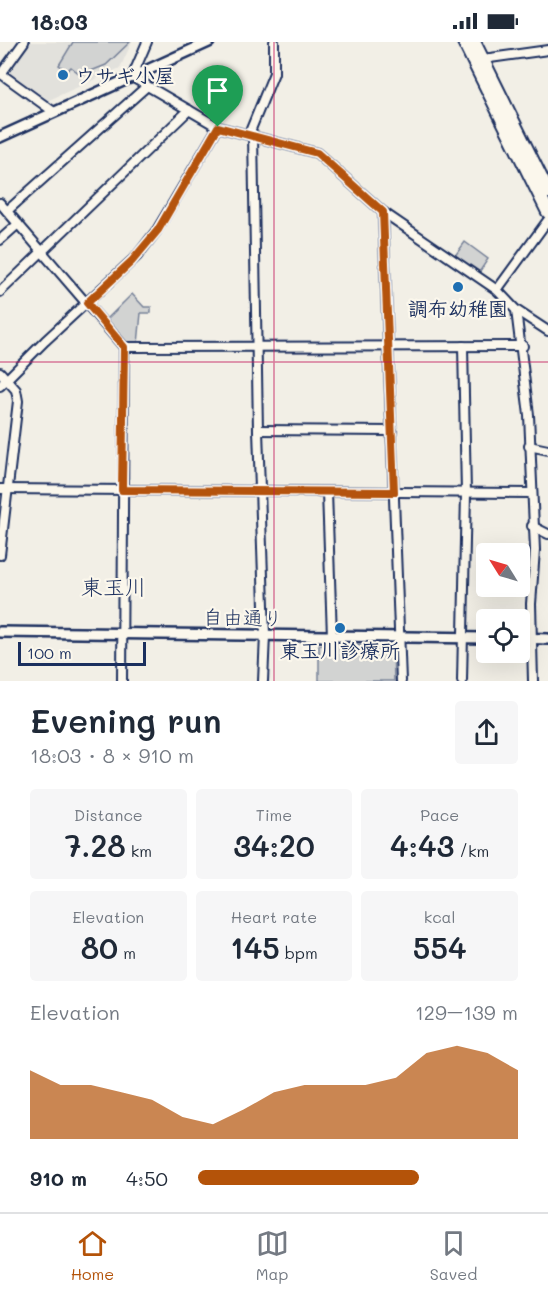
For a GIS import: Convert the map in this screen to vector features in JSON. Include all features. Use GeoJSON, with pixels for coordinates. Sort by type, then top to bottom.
{"type":"FeatureCollection","features":[{"type":"Feature","properties":{"kind":"main road"},"geometry":{"type":"LineString","coordinates":[[464,42],[548,212]]}},
{"type":"Feature","properties":{"kind":"main road"},"geometry":{"type":"LineString","coordinates":[[474,42],[548,192]]}},
{"type":"Feature","properties":{"kind":"street"},"geometry":{"type":"LineString","coordinates":[[24,42],[1,74],[54,112]]}},
{"type":"Feature","properties":{"kind":"street"},"geometry":{"type":"LineString","coordinates":[[132,77],[147,42]]}},
{"type":"Feature","properties":{"kind":"street"},"geometry":{"type":"LineString","coordinates":[[0,137],[209,42]]}},
{"type":"Feature","properties":{"kind":"street"},"geometry":{"type":"LineString","coordinates":[[263,681],[265,635],[259,491],[251,134],[274,74],[274,42]]}},
{"type":"Feature","properties":{"kind":"street"},"geometry":{"type":"LineString","coordinates":[[483,59],[548,50]]}},
{"type":"Feature","properties":{"kind":"street"},"geometry":{"type":"LineString","coordinates":[[132,77],[218,127],[317,153],[383,212],[497,290],[516,310],[548,331]]}},
{"type":"Feature","properties":{"kind":"street"},"geometry":{"type":"LineString","coordinates":[[7,211],[146,87]]}},
{"type":"Feature","properties":{"kind":"street"},"geometry":{"type":"LineString","coordinates":[[0,292],[41,250],[189,111]]}},
{"type":"Feature","properties":{"kind":"street"},"geometry":{"type":"LineString","coordinates":[[0,386],[132,261],[158,230],[218,127]]}},
{"type":"Feature","properties":{"kind":"street"},"geometry":{"type":"LineString","coordinates":[[0,203],[124,347],[120,633],[122,681]]}},
{"type":"Feature","properties":{"kind":"street"},"geometry":{"type":"LineString","coordinates":[[383,212],[401,681]]}},
{"type":"Feature","properties":{"kind":"street"},"geometry":{"type":"LineString","coordinates":[[497,290],[548,220]]}},
{"type":"Feature","properties":{"kind":"street"},"geometry":{"type":"LineString","coordinates":[[0,240],[18,224]]}},
{"type":"Feature","properties":{"kind":"street"},"geometry":{"type":"LineString","coordinates":[[516,310],[523,346],[535,550],[531,638],[533,681]]}},
{"type":"Feature","properties":{"kind":"street"},"geometry":{"type":"LineString","coordinates":[[462,681],[466,493],[463,346]]}},
{"type":"Feature","properties":{"kind":"street"},"geometry":{"type":"LineString","coordinates":[[124,347],[523,346]]}},
{"type":"Feature","properties":{"kind":"street"},"geometry":{"type":"LineString","coordinates":[[0,372],[16,390],[18,401],[3,489],[0,555]]}},
{"type":"Feature","properties":{"kind":"street"},"geometry":{"type":"LineString","coordinates":[[258,430],[392,431]]}},
{"type":"Feature","properties":{"kind":"street"},"geometry":{"type":"LineString","coordinates":[[530,446],[548,450]]}},
{"type":"Feature","properties":{"kind":"street"},"geometry":{"type":"LineString","coordinates":[[3,489],[531,493]]}},
{"type":"Feature","properties":{"kind":"street"},"geometry":{"type":"LineString","coordinates":[[327,492],[332,636]]}},
{"type":"Feature","properties":{"kind":"street"},"geometry":{"type":"LineString","coordinates":[[532,526],[548,534]]}},
{"type":"Feature","properties":{"kind":"street","name":"自由通り"},"geometry":{"type":"LineString","coordinates":[[0,632],[476,638]]}},
{"type":"Feature","properties":{"kind":"street"},"geometry":{"type":"LineString","coordinates":[[531,638],[548,639]]}},
{"type":"Feature","properties":{"kind":"shaded area"},"geometry":{"type":"Polygon","coordinates":[[[29,42],[132,42],[120,68],[49,100],[9,73],[29,42]]]}},
{"type":"Feature","properties":{"kind":"shaded area"},"geometry":{"type":"Polygon","coordinates":[[[73,42],[130,42],[106,65],[81,75],[71,67],[67,71],[59,65],[73,42]]]}},
{"type":"Feature","properties":{"kind":"shaded area"},"geometry":{"type":"Polygon","coordinates":[[[465,242],[488,259],[478,274],[454,257],[465,242]]]}},
{"type":"Feature","properties":{"kind":"shaded area"},"geometry":{"type":"Polygon","coordinates":[[[132,294],[144,307],[151,307],[151,313],[141,313],[138,344],[125,343],[105,321],[132,294]]]}},
{"type":"Feature","properties":{"kind":"shaded area"},"geometry":{"type":"Polygon","coordinates":[[[319,645],[393,646],[394,681],[319,681],[319,645]]]}},
{"type":"Feature","properties":{"kind":"place","name":"ウサギ小屋"},"geometry":{"type":"Point","coordinates":[63,75]}},
{"type":"Feature","properties":{"kind":"place","name":"調布幼稚園"},"geometry":{"type":"Point","coordinates":[458,287]}},
{"type":"Feature","properties":{"kind":"place","name":"東玉川診療所"},"geometry":{"type":"Point","coordinates":[340,628]}},
{"type":"Feature","properties":{"kind":"district","name":"東玉川"},"geometry":{"type":"Point","coordinates":[114,586]}},
{"type":"Feature","properties":{"kind":"route"},"geometry":{"type":"LineString","coordinates":[[218,127],[252,134],[317,153],[383,212],[394,492],[122,490],[124,347],[87,303],[132,261],[158,230],[218,127]]}}]}
